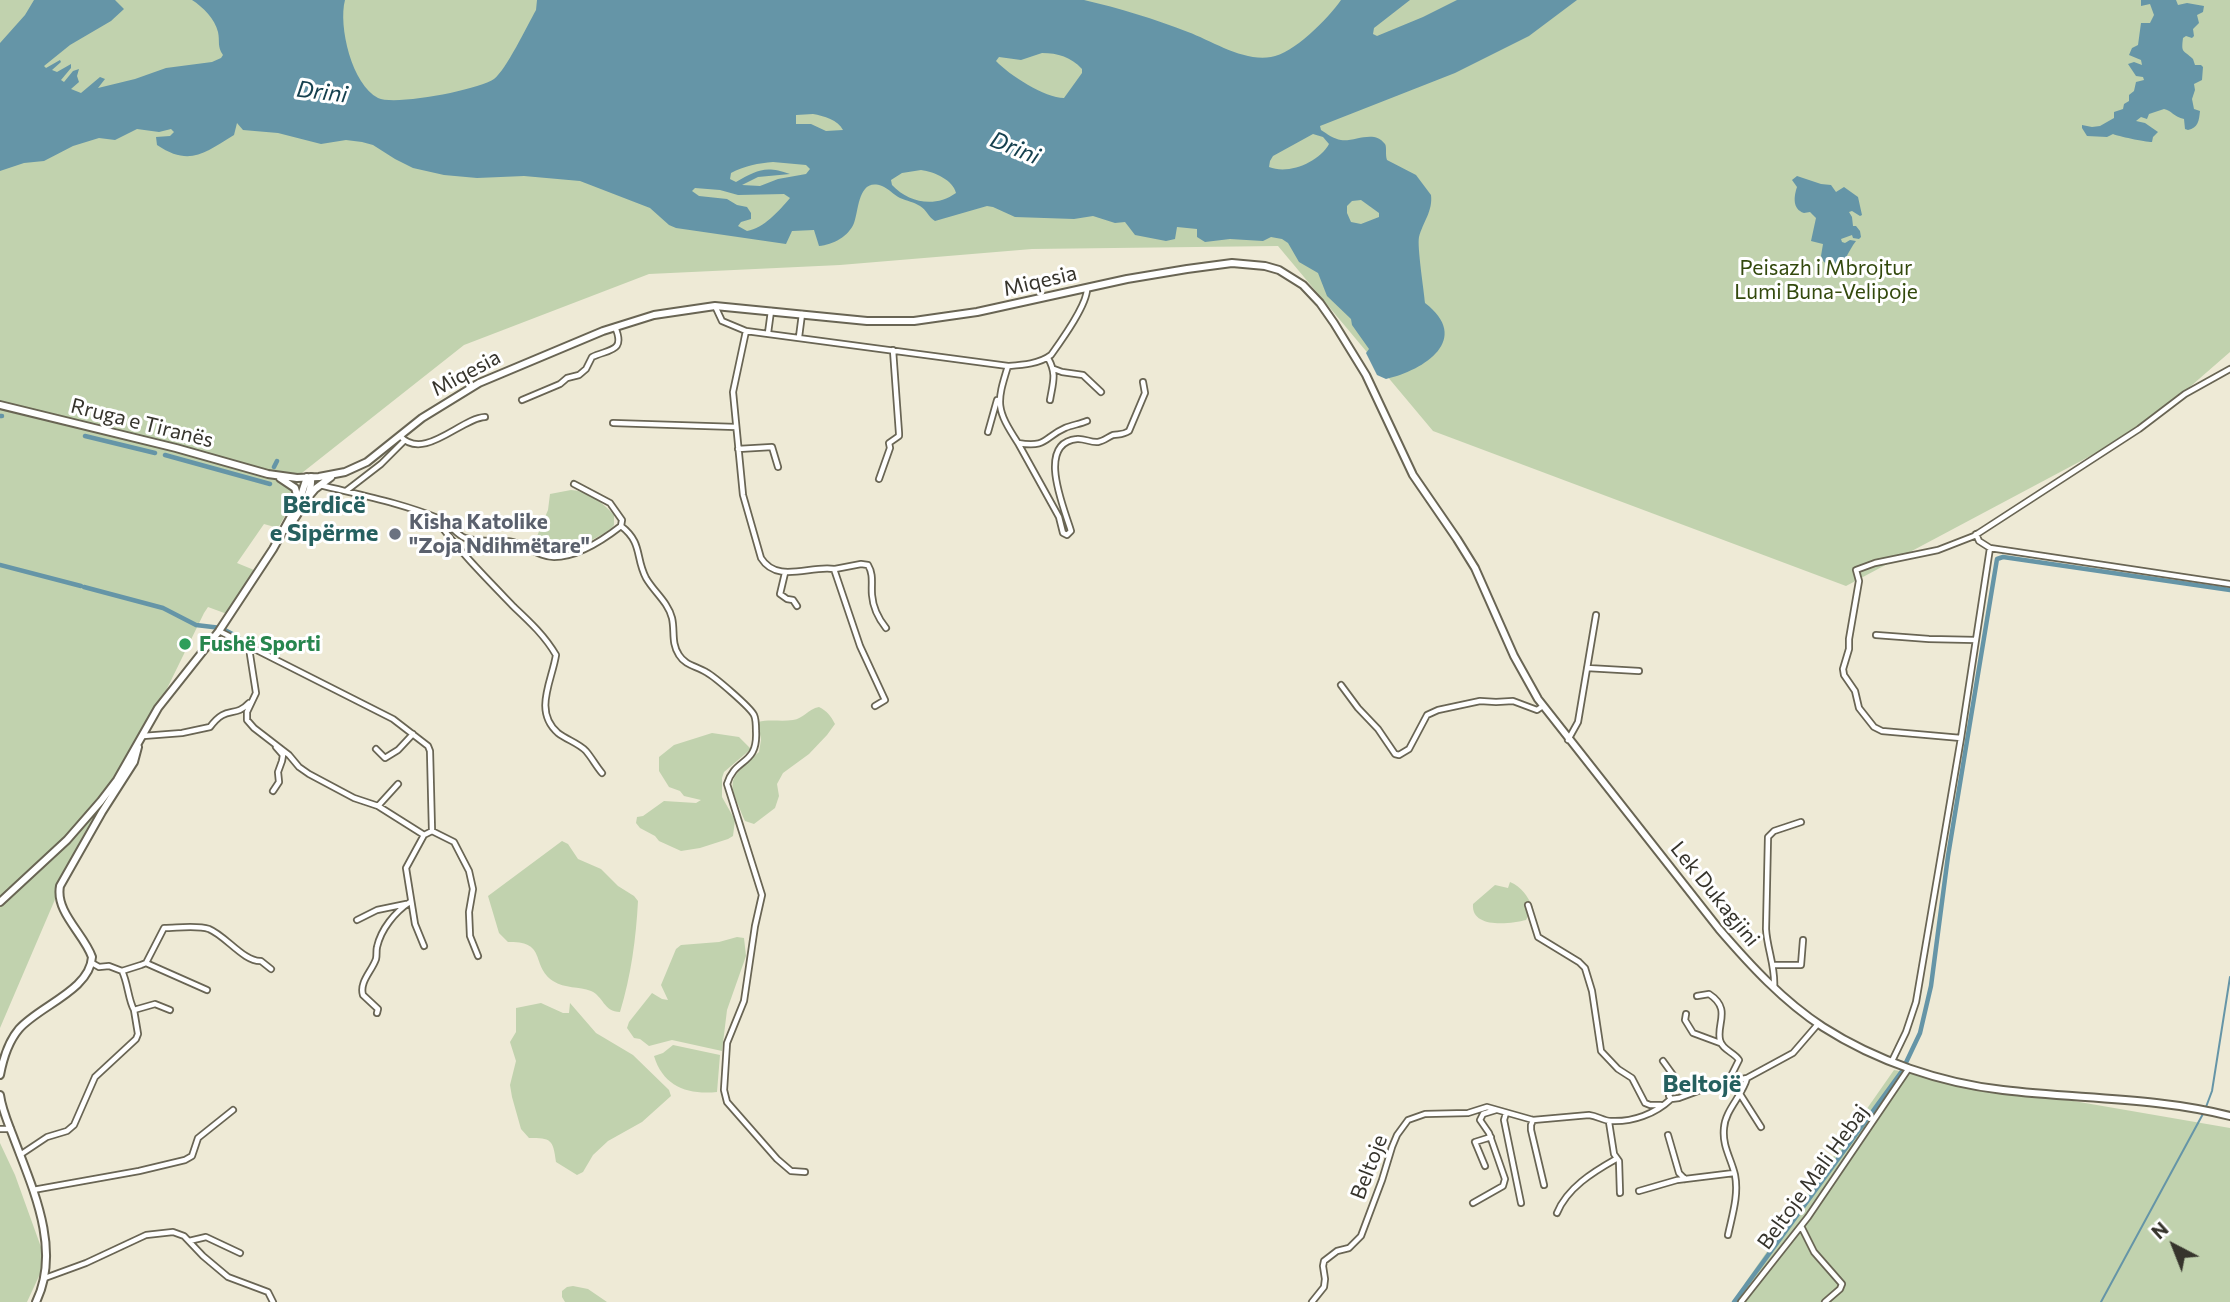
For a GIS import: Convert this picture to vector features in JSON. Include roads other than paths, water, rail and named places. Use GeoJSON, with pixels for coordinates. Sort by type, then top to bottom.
{"type":"FeatureCollection","features":[{"type":"Feature","properties":{"kind":"main road","name":"Miqesia"},"geometry":{"type":"LineString","coordinates":[[338,474],[359,466],[402,439],[422,418],[468,388],[615,327],[665,312],[715,306],[867,321],[914,321],[977,313],[1144,276],[1232,263],[1265,266],[1279,270],[1303,285],[1320,303],[1360,364],[1413,475],[1478,575],[1514,656]]}},
{"type":"Feature","properties":{"kind":"main road","name":"Rruga e Tiranës"},"geometry":{"type":"LineString","coordinates":[[0,405],[275,475],[309,477],[338,474]]}},
{"type":"Feature","properties":{"kind":"main road"},"geometry":{"type":"LineString","coordinates":[[301,502],[319,485],[338,474]]}},
{"type":"Feature","properties":{"kind":"main road"},"geometry":{"type":"LineString","coordinates":[[275,475],[293,486],[301,502]]}},
{"type":"Feature","properties":{"kind":"main road"},"geometry":{"type":"LineString","coordinates":[[0,902],[75,832],[117,780],[165,699],[222,628],[279,539],[301,502],[309,477]]}},
{"type":"Feature","properties":{"kind":"main road","name":"Lek Dukagjini"},"geometry":{"type":"LineString","coordinates":[[1514,656],[1543,706],[1719,929],[1774,988],[1818,1023],[1862,1048],[1894,1062],[1964,1084],[2199,1109],[2230,1116]]}},
{"type":"Feature","properties":{"kind":"main road"},"geometry":{"type":"LineString","coordinates":[[0,1075],[7,1050],[19,1029],[84,978],[92,963],[90,950],[62,905],[60,886],[134,762],[140,739]]}},
{"type":"Feature","properties":{"kind":"main road"},"geometry":{"type":"LineString","coordinates":[[0,1096],[46,1241],[45,1278],[36,1302]]}},
{"type":"Feature","properties":{"kind":"street"},"geometry":{"type":"LineString","coordinates":[[715,306],[720,320],[746,331],[1008,366],[1024,365],[1048,358],[1077,313],[1087,288]]}},
{"type":"Feature","properties":{"kind":"street"},"geometry":{"type":"LineString","coordinates":[[768,333],[771,311]]}},
{"type":"Feature","properties":{"kind":"street"},"geometry":{"type":"LineString","coordinates":[[799,337],[802,314]]}},
{"type":"Feature","properties":{"kind":"street"},"geometry":{"type":"LineString","coordinates":[[522,401],[560,384],[567,378],[579,375],[586,369],[592,357],[614,349],[619,335],[615,327]]}},
{"type":"Feature","properties":{"kind":"street"},"geometry":{"type":"LineString","coordinates":[[746,331],[733,387],[743,495],[761,558],[765,564],[785,573],[868,565],[872,575],[871,594],[875,610],[886,628]]}},
{"type":"Feature","properties":{"kind":"street"},"geometry":{"type":"LineString","coordinates":[[880,479],[890,448],[889,443],[900,433],[893,350]]}},
{"type":"Feature","properties":{"kind":"street"},"geometry":{"type":"LineString","coordinates":[[1048,358],[1054,369],[1050,400]]}},
{"type":"Feature","properties":{"kind":"street"},"geometry":{"type":"LineString","coordinates":[[988,432],[1008,366]]}},
{"type":"Feature","properties":{"kind":"street"},"geometry":{"type":"LineString","coordinates":[[1054,369],[1083,376],[1101,392]]}},
{"type":"Feature","properties":{"kind":"street"},"geometry":{"type":"LineString","coordinates":[[1961,738],[1878,729],[1857,704],[1855,691],[1844,679],[1843,669],[1849,649],[1859,581],[1856,570],[1938,550],[1976,534],[2138,430],[2185,394],[2230,369]]}},
{"type":"Feature","properties":{"kind":"street"},"geometry":{"type":"LineString","coordinates":[[999,393],[1000,409],[1059,517],[1063,533],[1067,535],[1071,531],[1056,482],[1055,468],[1059,452],[1069,440],[1098,442],[1125,434],[1131,427],[1145,393],[1143,382]]}},
{"type":"Feature","properties":{"kind":"street"},"geometry":{"type":"LineString","coordinates":[[345,492],[381,464],[402,439],[414,444],[436,439],[461,428],[473,419],[485,417]]}},
{"type":"Feature","properties":{"kind":"street"},"geometry":{"type":"LineString","coordinates":[[1018,443],[1039,443],[1063,429],[1087,421]]}},
{"type":"Feature","properties":{"kind":"street"},"geometry":{"type":"LineString","coordinates":[[613,423],[736,427]]}},
{"type":"Feature","properties":{"kind":"street"},"geometry":{"type":"LineString","coordinates":[[738,449],[772,447],[778,467]]}},
{"type":"Feature","properties":{"kind":"street"},"geometry":{"type":"LineString","coordinates":[[319,485],[397,504],[443,520],[465,538],[506,540],[549,557],[566,556],[597,542],[621,526],[622,520],[610,503],[574,484]]}},
{"type":"Feature","properties":{"kind":"street"},"geometry":{"type":"LineString","coordinates":[[434,517],[482,573],[549,643],[556,655],[545,694],[550,721],[558,733],[584,749],[602,773]]}},
{"type":"Feature","properties":{"kind":"street"},"geometry":{"type":"LineString","coordinates":[[621,526],[635,539],[644,576],[666,604],[672,617],[673,641],[678,654],[685,662],[715,679],[754,714],[755,751],[735,768],[727,784],[762,895],[744,1001],[727,1043],[724,1090],[727,1102],[777,1159],[792,1171],[805,1172]]}},
{"type":"Feature","properties":{"kind":"street"},"geometry":{"type":"LineString","coordinates":[[1976,534],[1979,541],[1990,548],[2230,584]]}},
{"type":"Feature","properties":{"kind":"street"},"geometry":{"type":"LineString","coordinates":[[1894,1062],[1916,1002],[1990,548]]}},
{"type":"Feature","properties":{"kind":"street"},"geometry":{"type":"LineString","coordinates":[[834,569],[860,646],[885,701],[875,706]]}},
{"type":"Feature","properties":{"kind":"street"},"geometry":{"type":"LineString","coordinates":[[785,573],[780,594],[793,600],[797,606]]}},
{"type":"Feature","properties":{"kind":"street"},"geometry":{"type":"LineString","coordinates":[[1569,740],[1578,722],[1596,615]]}},
{"type":"Feature","properties":{"kind":"street"},"geometry":{"type":"LineString","coordinates":[[222,628],[249,647],[393,719],[428,746],[432,831]]}},
{"type":"Feature","properties":{"kind":"street"},"geometry":{"type":"LineString","coordinates":[[1876,635],[1976,640]]}},
{"type":"Feature","properties":{"kind":"street"},"geometry":{"type":"LineString","coordinates":[[249,647],[256,693],[247,712],[247,720],[254,728],[309,774],[354,798],[378,806],[424,835]]}},
{"type":"Feature","properties":{"kind":"street"},"geometry":{"type":"LineString","coordinates":[[1587,668],[1639,671]]}},
{"type":"Feature","properties":{"kind":"street"},"geometry":{"type":"LineString","coordinates":[[1341,685],[1391,749],[1399,755],[1409,749],[1427,715],[1438,710],[1480,701],[1513,701],[1536,710],[1543,706]]}},
{"type":"Feature","properties":{"kind":"street"},"geometry":{"type":"LineString","coordinates":[[140,739],[210,727],[226,712],[240,711],[251,702]]}},
{"type":"Feature","properties":{"kind":"street"},"geometry":{"type":"LineString","coordinates":[[376,749],[385,758],[398,750],[413,734]]}},
{"type":"Feature","properties":{"kind":"street"},"geometry":{"type":"LineString","coordinates":[[272,741],[282,755],[279,782],[273,791]]}},
{"type":"Feature","properties":{"kind":"street"},"geometry":{"type":"LineString","coordinates":[[378,806],[398,784]]}},
{"type":"Feature","properties":{"kind":"street"},"geometry":{"type":"LineString","coordinates":[[1774,988],[1773,964],[1766,929],[1768,837],[1774,831],[1801,821]]}},
{"type":"Feature","properties":{"kind":"street"},"geometry":{"type":"LineString","coordinates":[[424,946],[409,903],[406,864],[424,835],[432,831]]}},
{"type":"Feature","properties":{"kind":"street"},"geometry":{"type":"LineString","coordinates":[[432,831],[454,842],[469,870],[473,889],[469,912],[470,936],[478,956]]}},
{"type":"Feature","properties":{"kind":"street"},"geometry":{"type":"LineString","coordinates":[[357,920],[377,910],[409,903]]}},
{"type":"Feature","properties":{"kind":"street"},"geometry":{"type":"LineString","coordinates":[[377,1013],[378,1009],[363,995],[362,985],[377,956],[377,947],[385,928],[409,903]]}},
{"type":"Feature","properties":{"kind":"street"},"geometry":{"type":"LineString","coordinates":[[1528,905],[1538,937],[1579,961],[1588,973],[1601,1051],[1632,1079],[1645,1102],[1650,1105],[1669,1101],[1676,1079],[1663,1061]]}},
{"type":"Feature","properties":{"kind":"street"},"geometry":{"type":"LineString","coordinates":[[92,963],[121,971],[133,969],[146,963],[164,928],[197,926],[217,933],[253,961],[261,961],[271,969]]}},
{"type":"Feature","properties":{"kind":"street"},"geometry":{"type":"LineString","coordinates":[[1773,964],[1801,965],[1803,940]]}},
{"type":"Feature","properties":{"kind":"street"},"geometry":{"type":"LineString","coordinates":[[146,963],[207,990]]}},
{"type":"Feature","properties":{"kind":"street"},"geometry":{"type":"LineString","coordinates":[[20,1155],[47,1137],[67,1131],[74,1125],[95,1077],[136,1039],[138,1034],[134,1010],[128,984],[121,971]]}},
{"type":"Feature","properties":{"kind":"street"},"geometry":{"type":"LineString","coordinates":[[1697,996],[1709,994],[1715,997],[1719,1004],[1722,1014],[1719,1038],[1721,1044]]}},
{"type":"Feature","properties":{"kind":"street"},"geometry":{"type":"LineString","coordinates":[[134,1010],[155,1004],[170,1010]]}},
{"type":"Feature","properties":{"kind":"street"},"geometry":{"type":"LineString","coordinates":[[1686,1014],[1685,1020],[1693,1032],[1717,1041],[1737,1056],[1739,1060],[1732,1074],[1734,1081]]}},
{"type":"Feature","properties":{"kind":"street"},"geometry":{"type":"LineString","coordinates":[[1728,1235],[1736,1202],[1735,1173],[1725,1148],[1724,1123],[1747,1078],[1793,1053],[1818,1023]]}},
{"type":"Feature","properties":{"kind":"street","name":"Beltoje Mali Hebaj"},"geometry":{"type":"LineString","coordinates":[[1741,1302],[1801,1226],[1908,1067]]}},
{"type":"Feature","properties":{"kind":"street","name":"Beltoje"},"geometry":{"type":"LineString","coordinates":[[1312,1302],[1324,1287],[1324,1261],[1337,1251],[1349,1248],[1361,1236],[1391,1147],[1408,1120],[1425,1114],[1468,1113],[1487,1107],[1533,1120],[1597,1115],[1609,1122],[1643,1117],[1669,1101],[1717,1084],[1747,1078]]}},
{"type":"Feature","properties":{"kind":"street"},"geometry":{"type":"LineString","coordinates":[[1740,1094],[1761,1127]]}},
{"type":"Feature","properties":{"kind":"street"},"geometry":{"type":"LineString","coordinates":[[32,1191],[185,1160],[192,1156],[198,1138],[233,1110]]}},
{"type":"Feature","properties":{"kind":"street"},"geometry":{"type":"LineString","coordinates":[[1473,1203],[1503,1186],[1505,1179],[1491,1137],[1480,1117],[1496,1110]]}},
{"type":"Feature","properties":{"kind":"street"},"geometry":{"type":"LineString","coordinates":[[1506,1114],[1504,1120],[1521,1203]]}},
{"type":"Feature","properties":{"kind":"street"},"geometry":{"type":"LineString","coordinates":[[1533,1120],[1531,1130],[1544,1185]]}},
{"type":"Feature","properties":{"kind":"street"},"geometry":{"type":"LineString","coordinates":[[1609,1122],[1615,1159],[1619,1161],[1620,1193]]}},
{"type":"Feature","properties":{"kind":"street"},"geometry":{"type":"LineString","coordinates":[[0,1129],[11,1129]]}},
{"type":"Feature","properties":{"kind":"street"},"geometry":{"type":"LineString","coordinates":[[1668,1135],[1679,1173],[1685,1180]]}},
{"type":"Feature","properties":{"kind":"street"},"geometry":{"type":"LineString","coordinates":[[1485,1166],[1475,1142],[1491,1137]]}},
{"type":"Feature","properties":{"kind":"street"},"geometry":{"type":"LineString","coordinates":[[1558,1213],[1561,1203],[1569,1193],[1615,1159]]}},
{"type":"Feature","properties":{"kind":"street"},"geometry":{"type":"LineString","coordinates":[[1639,1191],[1676,1180],[1735,1173]]}},
{"type":"Feature","properties":{"kind":"street"},"geometry":{"type":"LineString","coordinates":[[1801,1226],[1814,1252],[1842,1284],[1825,1302]]}},
{"type":"Feature","properties":{"kind":"street"},"geometry":{"type":"LineString","coordinates":[[45,1278],[86,1263],[146,1235],[173,1233],[184,1236],[228,1277],[264,1289],[273,1302]]}},
{"type":"Feature","properties":{"kind":"street"},"geometry":{"type":"LineString","coordinates":[[188,1241],[206,1237],[240,1253]]}},
{"type":"Feature","properties":{"kind":"water","name":"Drini"},"geometry":{"type":"Polygon","coordinates":[[[34,0],[115,0],[124,9],[111,21],[70,45],[44,66],[46,68],[60,60],[52,70],[57,72],[71,64],[71,68],[61,80],[64,82],[73,71],[79,69],[79,82],[71,89],[81,93],[100,77],[105,79],[98,88],[166,68],[212,62],[221,58],[223,55],[214,22],[192,0],[345,0],[343,11],[346,39],[354,68],[361,81],[378,98],[401,100],[455,92],[494,79],[522,36],[536,10],[537,0],[1084,0],[1150,18],[1239,54],[1261,58],[1280,54],[1299,43],[1319,26],[1341,0],[1410,0],[1374,28],[1373,34],[1377,36],[1457,0],[1577,0],[1529,36],[1455,73],[1320,126],[1321,130],[1338,139],[1375,137],[1381,140],[1386,145],[1387,160],[1416,175],[1431,195],[1429,211],[1419,237],[1419,250],[1425,303],[1438,316],[1444,329],[1444,340],[1438,351],[1428,360],[1401,375],[1386,379],[1377,375],[1366,353],[1369,349],[1352,325],[1351,319],[1327,296],[1318,273],[1299,262],[1288,243],[1271,237],[1263,241],[1230,239],[1205,242],[1197,237],[1197,229],[1177,227],[1175,239],[1166,241],[1135,235],[1125,222],[1115,223],[1093,216],[1074,219],[1015,217],[987,206],[935,221],[920,206],[874,184],[864,190],[854,223],[840,239],[819,246],[814,230],[792,231],[786,244],[676,228],[650,208],[580,181],[524,176],[477,178],[444,175],[413,168],[373,145],[362,142],[346,140],[321,144],[278,133],[243,130],[237,123],[234,135],[197,155],[179,155],[157,145],[156,137],[170,136],[174,132],[171,129],[159,132],[137,129],[115,140],[99,138],[73,146],[44,161],[24,163],[0,171],[0,43],[25,15],[34,0]],[[1042,53],[1021,60],[999,57],[996,61],[1028,85],[1056,97],[1064,98],[1082,73],[1078,65],[1059,55],[1042,53]],[[813,114],[796,115],[796,124],[811,124],[826,131],[843,130],[834,121],[813,114]],[[1313,134],[1273,156],[1269,167],[1294,168],[1311,161],[1329,144],[1323,137],[1313,134]],[[762,163],[731,173],[730,179],[736,182],[767,169],[790,174],[758,177],[742,185],[760,186],[778,179],[806,174],[810,169],[806,165],[762,163]],[[921,170],[902,173],[891,180],[892,185],[906,196],[922,201],[940,201],[956,193],[947,181],[921,170]],[[695,188],[692,191],[699,196],[727,199],[747,207],[751,219],[738,226],[747,231],[765,223],[790,198],[784,194],[738,195],[695,188]],[[1361,200],[1352,201],[1347,206],[1351,222],[1361,224],[1379,217],[1379,213],[1361,200]]]}},
{"type":"Feature","properties":{"kind":"water"},"geometry":{"type":"Polygon","coordinates":[[[2141,0],[2176,0],[2178,5],[2187,3],[2204,6],[2203,12],[2197,15],[2199,23],[2193,29],[2194,36],[2186,36],[2182,43],[2183,51],[2193,59],[2195,65],[2203,67],[2202,80],[2194,84],[2192,99],[2194,109],[2200,111],[2197,124],[2194,128],[2185,129],[2184,119],[2164,109],[2149,114],[2147,119],[2141,117],[2136,121],[2145,123],[2158,132],[2152,142],[2113,134],[2107,137],[2087,136],[2082,125],[2100,126],[2114,118],[2114,112],[2123,109],[2124,104],[2129,101],[2136,82],[2144,80],[2143,77],[2136,76],[2128,64],[2134,62],[2142,65],[2141,60],[2129,55],[2132,48],[2138,45],[2141,23],[2150,23],[2154,15],[2150,4],[2141,6],[2141,0]]]}},
{"type":"Feature","properties":{"kind":"water"},"geometry":{"type":"Polygon","coordinates":[[[1797,176],[1831,185],[1836,192],[1844,187],[1858,197],[1862,215],[1849,212],[1853,226],[1860,231],[1861,237],[1853,238],[1852,235],[1841,239],[1845,243],[1856,241],[1844,260],[1834,268],[1824,262],[1821,256],[1823,244],[1811,241],[1816,218],[1810,212],[1804,213],[1797,209],[1797,187],[1792,180],[1797,176]]]}},
{"type":"Feature","properties":{"kind":"waterway"},"geometry":{"type":"LineString","coordinates":[[85,436],[155,453]]}},
{"type":"Feature","properties":{"kind":"waterway"},"geometry":{"type":"LineString","coordinates":[[165,455],[270,484]]}},
{"type":"Feature","properties":{"kind":"waterway"},"geometry":{"type":"LineString","coordinates":[[274,467],[277,461]]}},
{"type":"Feature","properties":{"kind":"waterway"},"geometry":{"type":"LineString","coordinates":[[1734,1302],[1902,1071],[1920,1033],[1931,986],[1948,856],[1997,559],[2003,557],[2230,590]]}},
{"type":"Feature","properties":{"kind":"waterway"},"geometry":{"type":"LineString","coordinates":[[0,565],[81,586]]}},
{"type":"Feature","properties":{"kind":"waterway"},"geometry":{"type":"LineString","coordinates":[[84,587],[163,608],[196,625],[221,628],[238,637]]}},
{"type":"Feature","properties":{"kind":"waterway"},"geometry":{"type":"LineString","coordinates":[[2206,1107],[2212,1091],[2230,977]]}},
{"type":"Feature","properties":{"kind":"waterway"},"geometry":{"type":"LineString","coordinates":[[2101,1302],[2204,1112]]}},
{"type":"Feature","properties":{"kind":"place","name":"Kisha Katolike \"Zoja Ndihmëtare\""},"geometry":{"type":"Point","coordinates":[395,534]}},
{"type":"Feature","properties":{"kind":"place","name":"Fushë Sporti"},"geometry":{"type":"Point","coordinates":[185,644]}},
{"type":"Feature","properties":{"kind":"district","name":"Bërdicë e Sipërme"},"geometry":{"type":"Point","coordinates":[324,519]}},
{"type":"Feature","properties":{"kind":"district","name":"Beltojë"},"geometry":{"type":"Point","coordinates":[1702,1084]}},
{"type":"Feature","properties":{"kind":"park label","name":"Peisazh i Mbrojtur Lumi Buna-Velipoje"},"geometry":{"type":"Point","coordinates":[1826,280]}}]}
